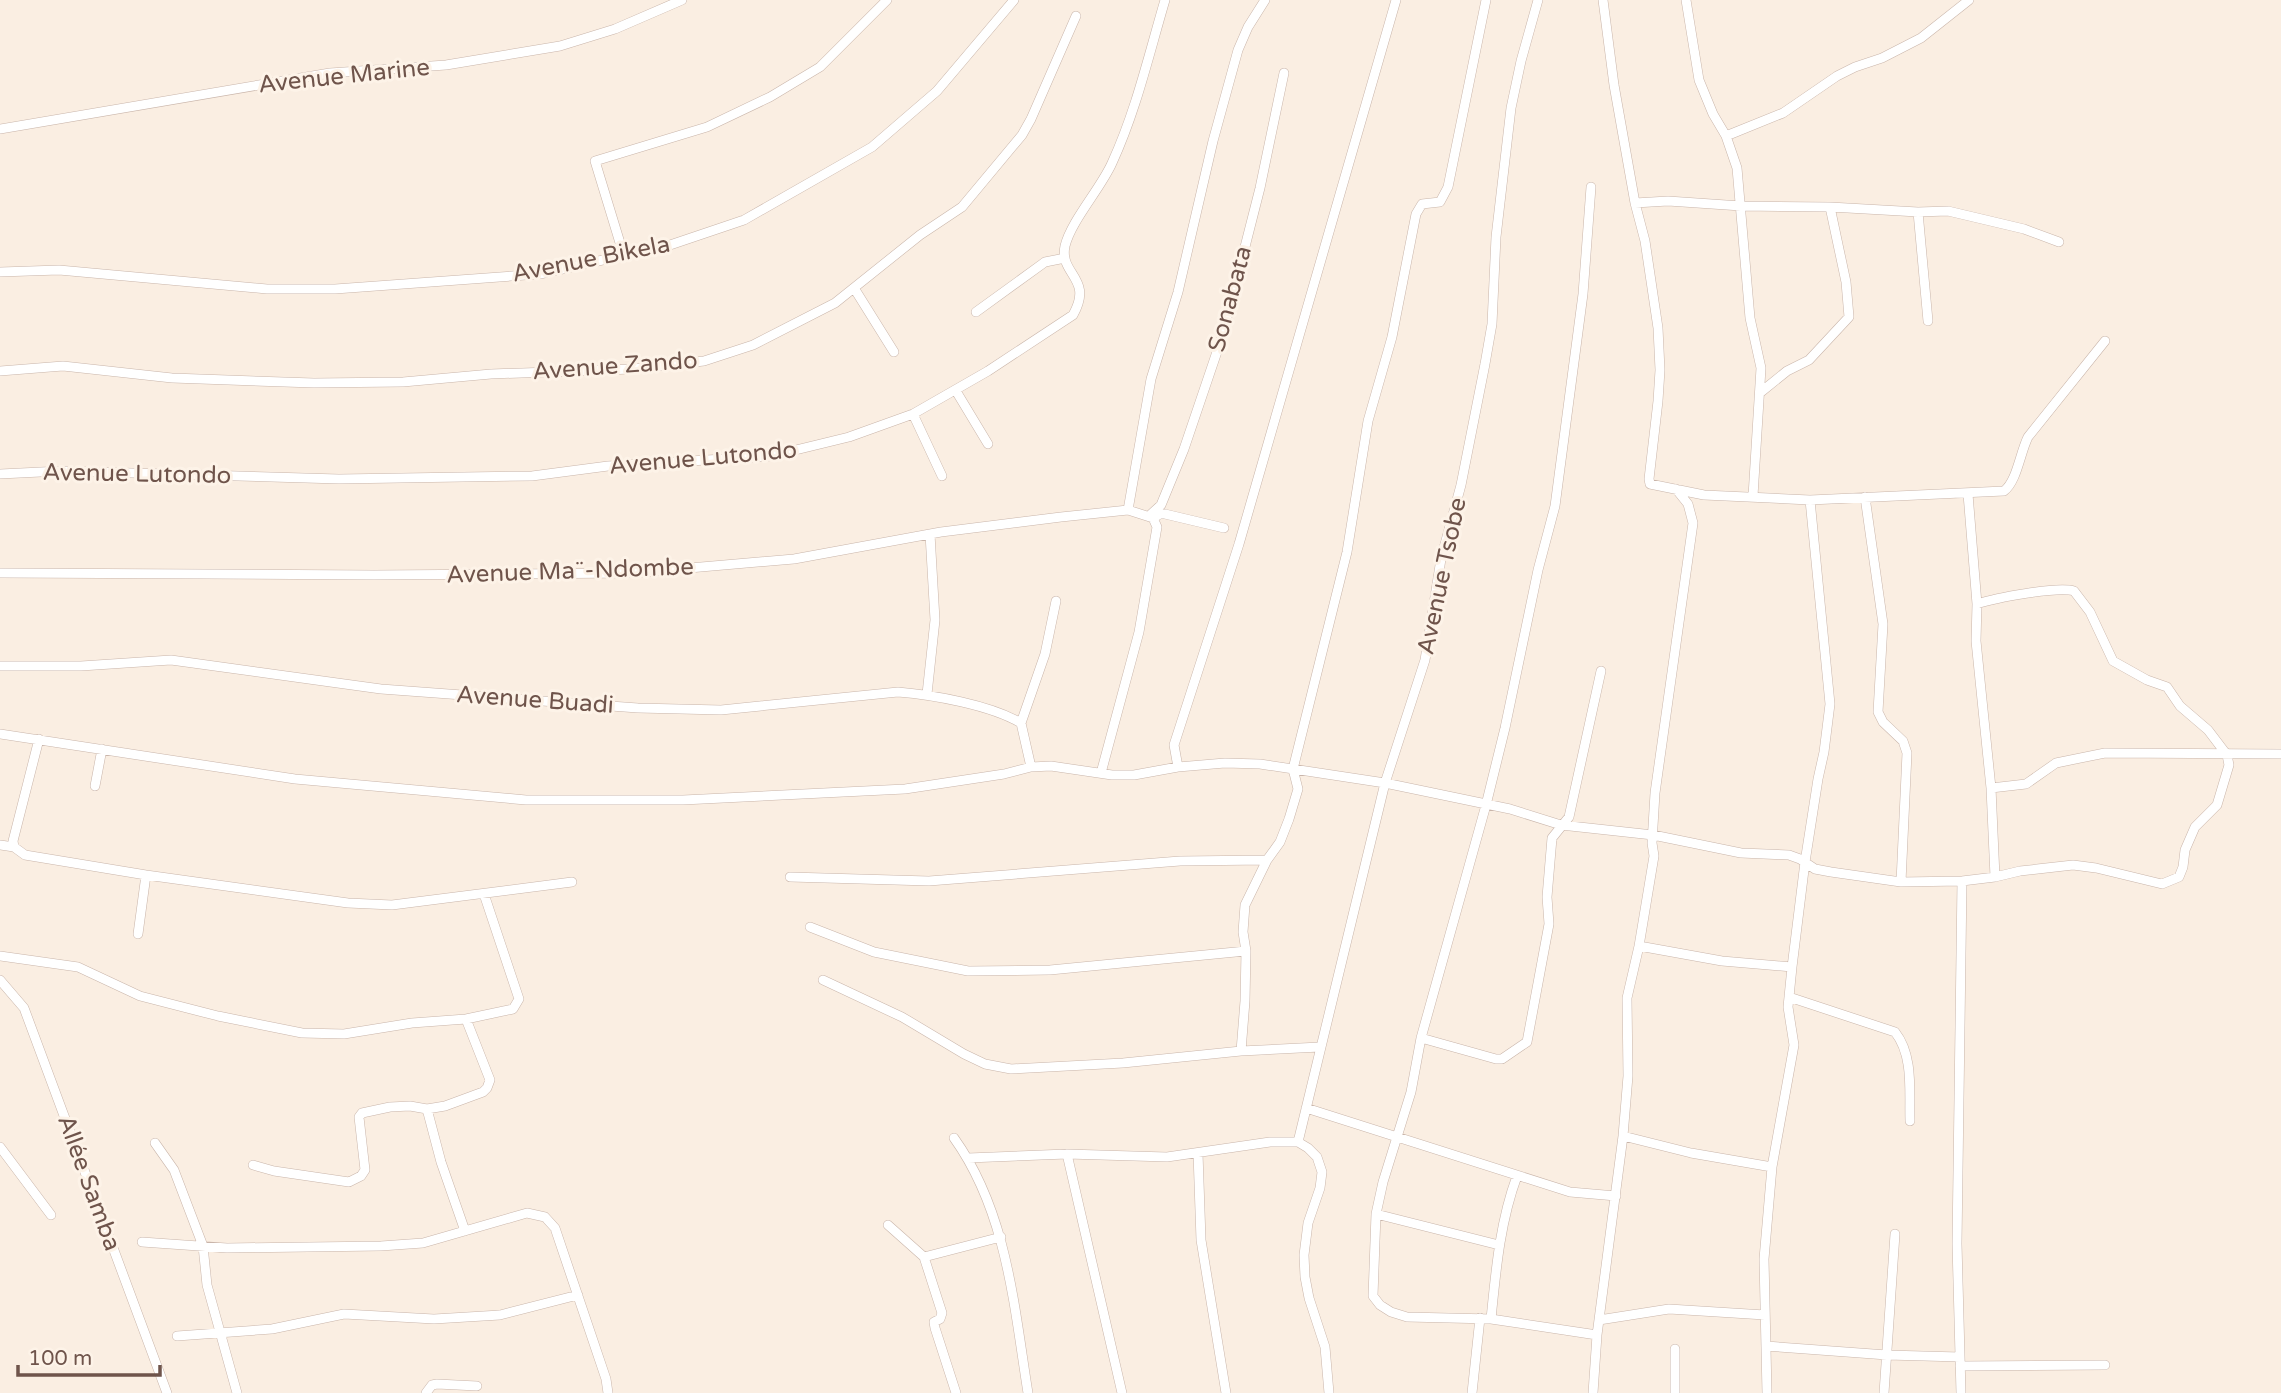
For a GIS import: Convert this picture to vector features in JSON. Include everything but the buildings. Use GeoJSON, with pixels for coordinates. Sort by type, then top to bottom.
{"type":"FeatureCollection","features":[{"type":"Feature","properties":{"kind":"street","name":"Avenue Marine"},"geometry":{"type":"LineString","coordinates":[[0,129],[330,73],[446,65],[559,46],[615,29],[682,0]]}},
{"type":"Feature","properties":{"kind":"street"},"geometry":{"type":"LineString","coordinates":[[624,256],[595,161],[707,127],[771,97],[820,67],[887,0]]}},
{"type":"Feature","properties":{"kind":"street","name":"Avenue Bikela"},"geometry":{"type":"LineString","coordinates":[[0,272],[59,270],[267,289],[335,289],[540,274],[670,245],[744,220],[872,147],[937,91],[1014,0]]}},
{"type":"Feature","properties":{"kind":"street"},"geometry":{"type":"LineString","coordinates":[[976,312],[1045,262],[1065,258],[1067,242],[1109,171],[1124,135],[1165,0]]}},
{"type":"Feature","properties":{"kind":"street"},"geometry":{"type":"LineString","coordinates":[[1224,528],[1165,514],[1151,517],[1133,511],[1151,379],[1178,292],[1213,141],[1238,50],[1248,27],[1265,0]]}},
{"type":"Feature","properties":{"kind":"street"},"geometry":{"type":"LineString","coordinates":[[1178,767],[1174,745],[1239,544],[1396,0]]}},
{"type":"Feature","properties":{"kind":"street"},"geometry":{"type":"LineString","coordinates":[[1241,1051],[1246,951],[1243,932],[1245,905],[1267,860],[1280,842],[1298,789],[1293,769],[1344,566],[1368,421],[1392,337],[1416,214],[1422,204],[1440,202],[1448,187],[1486,0]]}},
{"type":"Feature","properties":{"kind":"street","name":"Avenue Tsobe"},"geometry":{"type":"LineString","coordinates":[[1298,1142],[1385,783],[1425,660],[1441,559],[1471,438],[1492,324],[1496,237],[1511,108],[1538,0]]}},
{"type":"Feature","properties":{"kind":"street"},"geometry":{"type":"LineString","coordinates":[[1603,0],[1614,85],[1635,203],[1644,232],[1658,328],[1658,390],[1649,482],[1704,495],[1810,500],[1997,493],[2010,487],[2028,437],[2105,341]]}},
{"type":"Feature","properties":{"kind":"street"},"geometry":{"type":"LineString","coordinates":[[1686,0],[1699,80],[1713,114],[1726,136],[1737,168],[1750,318],[1761,368],[1753,496]]}},
{"type":"Feature","properties":{"kind":"street"},"geometry":{"type":"LineString","coordinates":[[1726,136],[1783,113],[1837,76],[1882,58],[1921,38],[1969,0]]}},
{"type":"Feature","properties":{"kind":"street","name":"Avenue Zando"},"geometry":{"type":"LineString","coordinates":[[0,371],[63,366],[172,378],[314,383],[403,382],[491,374],[632,369],[704,361],[753,345],[814,315],[854,288],[920,235],[962,207],[1022,135],[1076,16]]}},
{"type":"Feature","properties":{"kind":"street","name":"Sonabata"},"geometry":{"type":"LineString","coordinates":[[1151,517],[1161,505],[1184,449],[1222,337],[1260,188],[1284,73]]}},
{"type":"Feature","properties":{"kind":"street"},"geometry":{"type":"LineString","coordinates":[[1591,187],[1583,294],[1555,506],[1538,570],[1486,805],[1421,1038],[1411,1092],[1383,1182],[1376,1214],[1373,1296],[1391,1312],[1407,1317],[1491,1319],[1597,1335]]}},
{"type":"Feature","properties":{"kind":"street"},"geometry":{"type":"LineString","coordinates":[[1635,203],[1668,201],[1918,212],[1936,210],[2024,229],[2059,242]]}},
{"type":"Feature","properties":{"kind":"street"},"geometry":{"type":"LineString","coordinates":[[1761,392],[1787,371],[1809,360],[1849,317],[1846,282],[1830,207]]}},
{"type":"Feature","properties":{"kind":"street"},"geometry":{"type":"LineString","coordinates":[[1918,212],[1928,321]]}},
{"type":"Feature","properties":{"kind":"street","name":"Avenue Lutondo"},"geometry":{"type":"LineString","coordinates":[[0,474],[61,471],[339,479],[532,476],[608,466],[771,456],[849,437],[913,414],[956,391],[1073,316],[1081,302],[1081,290],[1065,258]]}},
{"type":"Feature","properties":{"kind":"street"},"geometry":{"type":"LineString","coordinates":[[854,288],[894,352]]}},
{"type":"Feature","properties":{"kind":"street"},"geometry":{"type":"LineString","coordinates":[[956,391],[988,444]]}},
{"type":"Feature","properties":{"kind":"street"},"geometry":{"type":"LineString","coordinates":[[913,414],[942,476]]}},
{"type":"Feature","properties":{"kind":"street"},"geometry":{"type":"LineString","coordinates":[[1676,489],[1688,504],[1692,516]]}},
{"type":"Feature","properties":{"kind":"street"},"geometry":{"type":"LineString","coordinates":[[1968,494],[1977,604],[1976,640],[1991,788],[1995,877]]}},
{"type":"Feature","properties":{"kind":"street"},"geometry":{"type":"LineString","coordinates":[[1593,1393],[1597,1335],[1623,1136],[1628,1076],[1627,998],[1654,856],[1655,793],[1692,516],[1704,495]]}},
{"type":"Feature","properties":{"kind":"street"},"geometry":{"type":"LineString","coordinates":[[1866,497],[1883,624],[1878,712],[1879,718],[1903,741],[1907,753],[1901,882]]}},
{"type":"Feature","properties":{"kind":"street"},"geometry":{"type":"LineString","coordinates":[[1767,1393],[1764,1259],[1772,1167],[1794,1045],[1789,997],[1792,967],[1805,862],[1830,704],[1810,500]]}},
{"type":"Feature","properties":{"kind":"street","name":"Avenue Ma¨-Ndombe"},"geometry":{"type":"LineString","coordinates":[[0,573],[374,576],[632,573],[794,559],[930,534],[1048,518],[1133,511]]}},
{"type":"Feature","properties":{"kind":"street"},"geometry":{"type":"LineString","coordinates":[[1101,773],[1139,632],[1157,527],[1151,517]]}},
{"type":"Feature","properties":{"kind":"street"},"geometry":{"type":"LineString","coordinates":[[927,694],[935,620],[930,534]]}},
{"type":"Feature","properties":{"kind":"street"},"geometry":{"type":"LineString","coordinates":[[0,734],[295,779],[526,800],[683,800],[905,789],[1031,767],[1051,766],[1134,775],[1178,767],[1224,763],[1293,769],[1385,783],[1510,809],[1561,825],[1653,835],[1741,853],[1789,855],[1815,869],[1901,882],[1962,881],[2020,871],[2082,865],[2159,884],[2174,880],[2182,872],[2185,850],[2195,827],[2217,805],[2229,765],[2227,755],[2208,730],[2180,706],[2167,687],[2147,680],[2113,661],[2090,612],[2074,592],[2069,589],[2044,592],[1993,599],[1977,604]]}},
{"type":"Feature","properties":{"kind":"street"},"geometry":{"type":"LineString","coordinates":[[1031,767],[1021,723],[1045,654],[1056,601]]}},
{"type":"Feature","properties":{"kind":"street","name":"Avenue Buadi"},"geometry":{"type":"LineString","coordinates":[[0,666],[81,666],[171,660],[381,689],[638,708],[721,710],[898,692],[927,694],[996,710],[1021,723]]}},
{"type":"Feature","properties":{"kind":"street"},"geometry":{"type":"LineString","coordinates":[[1421,1038],[1496,1059],[1502,1059],[1527,1042],[1549,924],[1547,897],[1552,838],[1569,817],[1601,671]]}},
{"type":"Feature","properties":{"kind":"street"},"geometry":{"type":"LineString","coordinates":[[14,847],[39,740]]}},
{"type":"Feature","properties":{"kind":"street"},"geometry":{"type":"LineString","coordinates":[[95,786],[102,749]]}},
{"type":"Feature","properties":{"kind":"street"},"geometry":{"type":"LineString","coordinates":[[1991,788],[2026,784],[2056,764],[2086,755],[2125,752],[2281,754]]}},
{"type":"Feature","properties":{"kind":"street"},"geometry":{"type":"LineString","coordinates":[[0,845],[14,847],[25,855],[348,903],[381,905],[572,882]]}},
{"type":"Feature","properties":{"kind":"street"},"geometry":{"type":"LineString","coordinates":[[790,877],[929,881],[1180,861],[1267,860]]}},
{"type":"Feature","properties":{"kind":"street"},"geometry":{"type":"LineString","coordinates":[[138,934],[146,875]]}},
{"type":"Feature","properties":{"kind":"street"},"geometry":{"type":"LineString","coordinates":[[1961,1393],[1957,1244],[1962,881]]}},
{"type":"Feature","properties":{"kind":"street"},"geometry":{"type":"LineString","coordinates":[[0,957],[78,967],[140,996],[218,1016],[302,1033],[344,1034],[412,1023],[466,1019],[508,1011],[517,1005],[519,999],[484,894]]}},
{"type":"Feature","properties":{"kind":"street"},"geometry":{"type":"LineString","coordinates":[[810,928],[874,952],[968,971],[1050,970],[1246,951]]}},
{"type":"Feature","properties":{"kind":"street"},"geometry":{"type":"LineString","coordinates":[[1639,946],[1723,961],[1792,967]]}},
{"type":"Feature","properties":{"kind":"street","name":"Allée Samba"},"geometry":{"type":"LineString","coordinates":[[0,980],[23,1008],[167,1393]]}},
{"type":"Feature","properties":{"kind":"street"},"geometry":{"type":"LineString","coordinates":[[822,980],[902,1017],[985,1065],[1011,1069],[1320,1047]]}},
{"type":"Feature","properties":{"kind":"street"},"geometry":{"type":"LineString","coordinates":[[1789,997],[1895,1032],[1903,1042],[1909,1072],[1910,1121]]}},
{"type":"Feature","properties":{"kind":"street"},"geometry":{"type":"LineString","coordinates":[[253,1165],[274,1171],[349,1182],[360,1177],[365,1170],[359,1118],[362,1113],[390,1107],[427,1109],[445,1106],[483,1092],[490,1083],[466,1019]]}},
{"type":"Feature","properties":{"kind":"street"},"geometry":{"type":"LineString","coordinates":[[1306,1108],[1570,1192],[1616,1196]]}},
{"type":"Feature","properties":{"kind":"street"},"geometry":{"type":"LineString","coordinates":[[427,1109],[441,1162],[465,1231]]}},
{"type":"Feature","properties":{"kind":"street"},"geometry":{"type":"LineString","coordinates":[[1623,1136],[1691,1153],[1772,1167]]}},
{"type":"Feature","properties":{"kind":"street"},"geometry":{"type":"LineString","coordinates":[[954,1138],[968,1158],[1002,1237],[1028,1393]]}},
{"type":"Feature","properties":{"kind":"street"},"geometry":{"type":"LineString","coordinates":[[968,1158],[1067,1154],[1167,1157],[1269,1142],[1298,1142],[1317,1157],[1322,1172],[1320,1188],[1308,1223],[1304,1255],[1308,1298],[1325,1347],[1329,1393]]}},
{"type":"Feature","properties":{"kind":"street"},"geometry":{"type":"LineString","coordinates":[[155,1143],[174,1170],[203,1246],[207,1285],[237,1393]]}},
{"type":"Feature","properties":{"kind":"street"},"geometry":{"type":"LineString","coordinates":[[0,1147],[51,1215]]}},
{"type":"Feature","properties":{"kind":"street"},"geometry":{"type":"LineString","coordinates":[[1198,1153],[1201,1240],[1226,1393]]}},
{"type":"Feature","properties":{"kind":"street"},"geometry":{"type":"LineString","coordinates":[[1067,1154],[1122,1393]]}},
{"type":"Feature","properties":{"kind":"street"},"geometry":{"type":"LineString","coordinates":[[1491,1319],[1499,1245],[1517,1176]]}},
{"type":"Feature","properties":{"kind":"street"},"geometry":{"type":"LineString","coordinates":[[142,1242],[240,1248],[381,1246],[423,1243],[527,1213],[545,1217],[555,1228],[606,1379],[608,1393]]}},
{"type":"Feature","properties":{"kind":"street"},"geometry":{"type":"LineString","coordinates":[[1376,1214],[1499,1245]]}},
{"type":"Feature","properties":{"kind":"street"},"geometry":{"type":"LineString","coordinates":[[888,1225],[924,1257],[942,1313],[940,1319],[934,1322],[934,1328],[956,1393]]}},
{"type":"Feature","properties":{"kind":"street"},"geometry":{"type":"LineString","coordinates":[[1884,1393],[1895,1234]]}},
{"type":"Feature","properties":{"kind":"street"},"geometry":{"type":"LineString","coordinates":[[924,1257],[1002,1237]]}},
{"type":"Feature","properties":{"kind":"street"},"geometry":{"type":"LineString","coordinates":[[177,1336],[272,1329],[344,1314],[434,1319],[500,1315],[578,1295]]}},
{"type":"Feature","properties":{"kind":"street"},"geometry":{"type":"LineString","coordinates":[[1599,1320],[1669,1309],[1765,1315]]}},
{"type":"Feature","properties":{"kind":"street"},"geometry":{"type":"LineString","coordinates":[[1472,1393],[1480,1318]]}},
{"type":"Feature","properties":{"kind":"street"},"geometry":{"type":"LineString","coordinates":[[1766,1346],[1960,1362],[2105,1365]]}},
{"type":"Feature","properties":{"kind":"street"},"geometry":{"type":"LineString","coordinates":[[1675,1349],[1675,1393]]}},
{"type":"Feature","properties":{"kind":"street"},"geometry":{"type":"LineString","coordinates":[[426,1393],[432,1385],[438,1384],[477,1386]]}}]}
